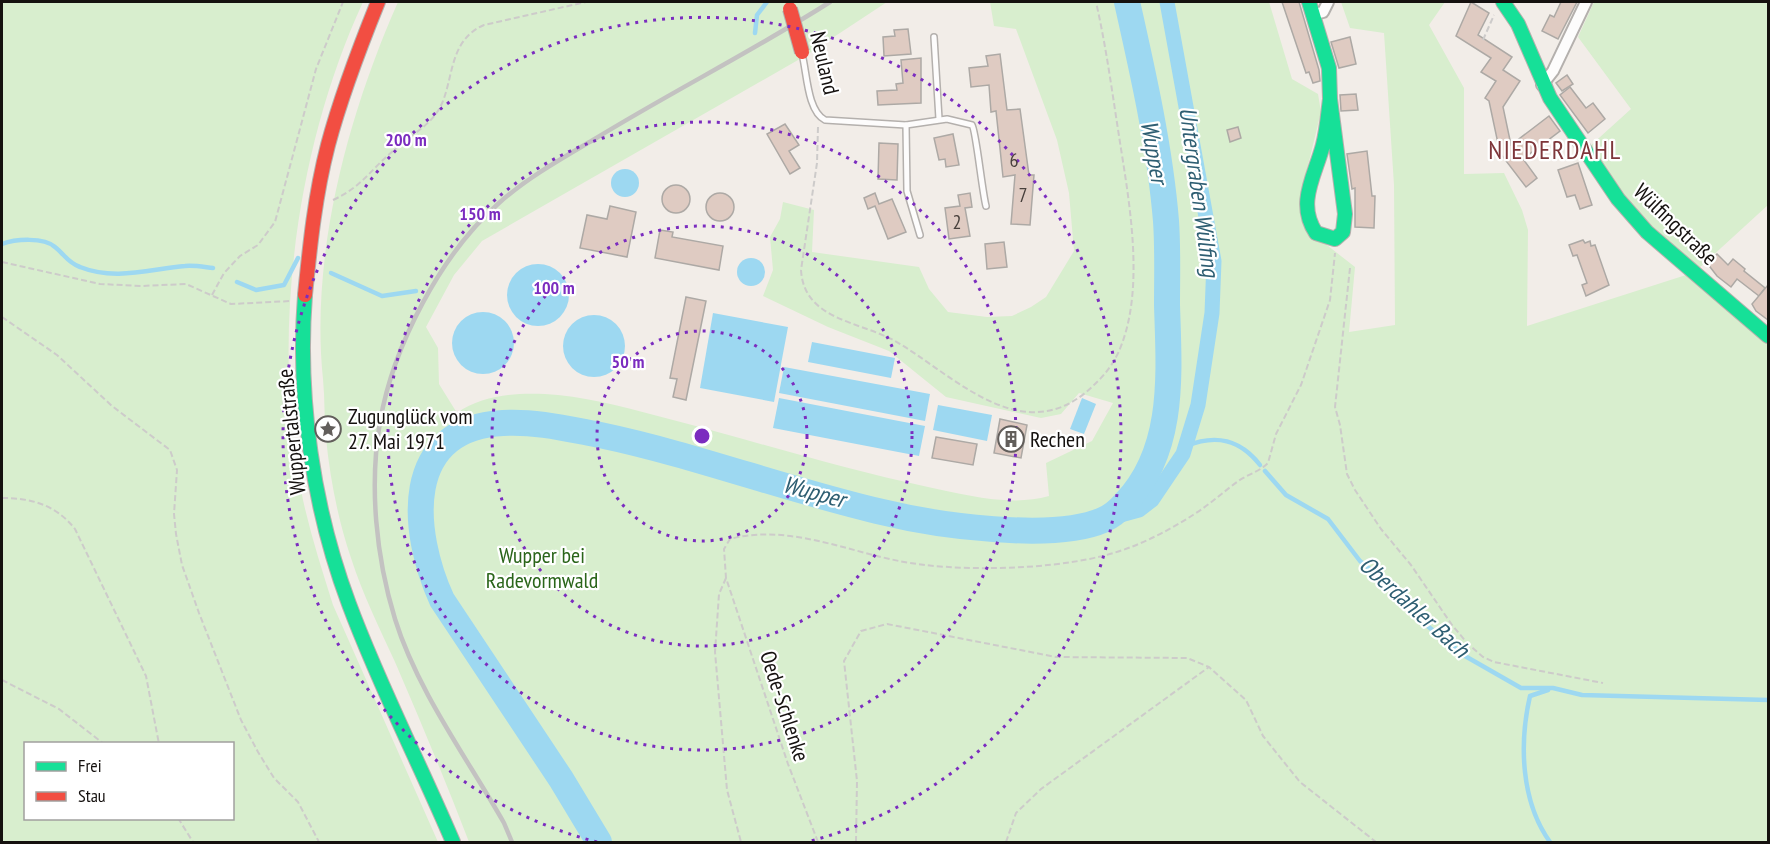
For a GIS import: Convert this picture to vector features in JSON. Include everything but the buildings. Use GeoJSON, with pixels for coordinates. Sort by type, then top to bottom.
{"type":"FeatureCollection","features":[{"type":"Feature","properties":{"kind":"main road","name":"Wuppertalstraße"},"geometry":{"type":"LineString","coordinates":[[378,2],[346,85],[327,153],[312,224],[304,300],[303,341],[307,417],[325,525],[348,601],[453,843]]}},
{"type":"Feature","properties":{"kind":"main road","name":"Neuland"},"geometry":{"type":"LineString","coordinates":[[790,5],[802,52]]}},
{"type":"Feature","properties":{"kind":"main road","name":"Wülfingstraße"},"geometry":{"type":"LineString","coordinates":[[1499,6],[1518,24],[1542,85],[1611,190],[1637,221],[1768,336]]}},
{"type":"Feature","properties":{"kind":"main road"},"geometry":{"type":"LineString","coordinates":[[1312,8],[1329,68],[1330,99],[1345,214],[1343,232],[1335,238],[1316,233],[1307,220],[1306,211],[1308,194],[1324,144],[1330,99]]}},
{"type":"Feature","properties":{"kind":"street"},"geometry":{"type":"LineString","coordinates":[[1312,8],[1323,12],[1328,2]]}},
{"type":"Feature","properties":{"kind":"street"},"geometry":{"type":"LineString","coordinates":[[1542,85],[1553,71],[1586,2]]}},
{"type":"Feature","properties":{"kind":"lane"},"geometry":{"type":"LineString","coordinates":[[934,37],[939,119]]}},
{"type":"Feature","properties":{"kind":"lane","name":"Neuland"},"geometry":{"type":"LineString","coordinates":[[802,52],[814,107],[819,117],[832,122],[906,125],[939,119],[962,121],[975,129],[980,184],[986,206]]}},
{"type":"Feature","properties":{"kind":"lane"},"geometry":{"type":"LineString","coordinates":[[906,125],[907,191],[920,235]]}},
{"type":"Feature","properties":{"kind":"path"},"geometry":{"type":"LineString","coordinates":[[212,295],[225,273],[240,256],[258,245],[276,222],[316,69],[343,2]]}},
{"type":"Feature","properties":{"kind":"path"},"geometry":{"type":"LineString","coordinates":[[330,193],[328,202],[354,190],[391,152],[435,115],[442,103],[451,67],[466,39],[476,29],[586,2]]}},
{"type":"Feature","properties":{"kind":"path"},"geometry":{"type":"LineString","coordinates":[[819,117],[817,163],[801,270],[803,288],[812,302],[831,314],[894,340],[962,388],[985,401],[1009,407],[1046,411],[1063,407],[1102,378],[1119,351],[1127,327],[1132,292],[1126,183],[1106,46],[1096,2]]}},
{"type":"Feature","properties":{"kind":"path"},"geometry":{"type":"LineString","coordinates":[[1483,40],[1499,6]]}},
{"type":"Feature","properties":{"kind":"path"},"geometry":{"type":"LineString","coordinates":[[741,843],[727,790],[716,652],[719,594],[726,578],[724,549],[730,539],[748,534],[794,536],[914,564],[998,568],[1097,558],[1141,542],[1193,515],[1239,480],[1264,467],[1270,459],[1275,434],[1301,385],[1330,300],[1335,238]]}},
{"type":"Feature","properties":{"kind":"path"},"geometry":{"type":"LineString","coordinates":[[2,262],[100,284],[141,286],[186,284],[231,304],[304,300]]}},
{"type":"Feature","properties":{"kind":"path"},"geometry":{"type":"LineString","coordinates":[[1350,268],[1335,407],[1347,474],[1355,490],[1381,530],[1411,565],[1452,625],[1483,657],[1509,666],[1603,682]]}},
{"type":"Feature","properties":{"kind":"path"},"geometry":{"type":"LineString","coordinates":[[2,317],[57,355],[112,406],[170,450],[177,470],[174,514],[176,534],[182,565],[199,613],[241,720],[274,778],[298,802],[319,843]]}},
{"type":"Feature","properties":{"kind":"path"},"geometry":{"type":"LineString","coordinates":[[2,498],[30,500],[50,506],[64,515],[75,529],[146,675],[159,742]]}},
{"type":"Feature","properties":{"kind":"path","name":"Oede-Schlenke"},"geometry":{"type":"LineString","coordinates":[[726,578],[788,764],[818,843]]}},
{"type":"Feature","properties":{"kind":"path"},"geometry":{"type":"LineString","coordinates":[[856,843],[857,781],[844,661],[861,631],[887,624],[1056,657],[1187,657],[1209,667],[1246,700],[1263,735],[1300,782],[1376,843]]}},
{"type":"Feature","properties":{"kind":"path"},"geometry":{"type":"LineString","coordinates":[[1006,843],[1016,813],[1041,789],[1209,667]]}},
{"type":"Feature","properties":{"kind":"path"},"geometry":{"type":"LineString","coordinates":[[2,680],[59,709],[101,742]]}},
{"type":"Feature","properties":{"kind":"path"},"geometry":{"type":"LineString","coordinates":[[179,820],[192,843]]}},
{"type":"Feature","properties":{"kind":"green space"},"geometry":{"type":"Polygon","coordinates":[[[2,2],[363,2],[340,59],[320,119],[305,182],[295,246],[290,311],[289,376],[293,439],[306,513],[333,605],[438,842],[2,842],[2,2]]]}},
{"type":"Feature","properties":{"kind":"green space","name":"Wupper bei Radevormwald"},"geometry":{"type":"Polygon","coordinates":[[[398,2],[887,2],[805,56],[482,241],[454,275],[426,327],[438,348],[439,384],[457,413],[480,401],[505,395],[573,397],[705,428],[896,480],[973,496],[1019,500],[1049,496],[1046,463],[1092,441],[1113,403],[1079,393],[1061,414],[1041,418],[946,397],[889,351],[828,327],[763,296],[773,270],[770,237],[780,219],[783,202],[814,210],[812,252],[919,267],[929,289],[948,312],[987,317],[1012,316],[1046,297],[1074,251],[1069,193],[1057,140],[1016,29],[994,26],[990,2],[1269,2],[1292,79],[1318,94],[1321,112],[1303,186],[1323,242],[1355,267],[1349,332],[1395,325],[1394,185],[1384,33],[1350,28],[1341,2],[1445,2],[1429,25],[1464,88],[1464,174],[1504,173],[1522,210],[1528,230],[1527,326],[1686,275],[1768,342],[1768,842],[469,842],[356,572],[335,499],[325,431],[320,332],[322,284],[328,235],[337,186],[363,91],[398,2]]]}},
{"type":"Feature","properties":{"kind":"green space"},"geometry":{"type":"Polygon","coordinates":[[[1594,2],[1768,2],[1768,205],[1698,269],[1629,206],[1589,147],[1631,109],[1578,37],[1594,2]]]}},
{"type":"Feature","properties":{"kind":"water"},"geometry":{"type":"Polygon","coordinates":[[[625,169],[635,173],[639,183],[635,193],[625,197],[615,193],[611,183],[615,173],[625,169]]]}},
{"type":"Feature","properties":{"kind":"water"},"geometry":{"type":"Polygon","coordinates":[[[751,258],[761,262],[765,272],[761,282],[751,286],[741,282],[737,272],[741,262],[751,258]]]}},
{"type":"Feature","properties":{"kind":"water"},"geometry":{"type":"Polygon","coordinates":[[[538,264],[560,273],[569,295],[560,317],[538,326],[516,317],[507,295],[516,273],[538,264]]]}},
{"type":"Feature","properties":{"kind":"water"},"geometry":{"type":"Polygon","coordinates":[[[483,312],[505,321],[514,343],[505,365],[483,374],[461,365],[452,343],[461,321],[483,312]]]}},
{"type":"Feature","properties":{"kind":"water"},"geometry":{"type":"Polygon","coordinates":[[[713,313],[788,327],[774,402],[700,388],[713,313]]]}},
{"type":"Feature","properties":{"kind":"water"},"geometry":{"type":"Polygon","coordinates":[[[594,315],[616,324],[625,346],[616,368],[594,377],[572,368],[563,346],[572,324],[594,315]]]}},
{"type":"Feature","properties":{"kind":"water"},"geometry":{"type":"Polygon","coordinates":[[[812,342],[895,358],[891,378],[808,362],[812,342]]]}},
{"type":"Feature","properties":{"kind":"water"},"geometry":{"type":"Polygon","coordinates":[[[784,367],[930,394],[925,421],[779,393],[784,367]]]}},
{"type":"Feature","properties":{"kind":"water"},"geometry":{"type":"Polygon","coordinates":[[[779,398],[925,426],[919,456],[773,428],[779,398]]]}},
{"type":"Feature","properties":{"kind":"water"},"geometry":{"type":"Polygon","coordinates":[[[1082,398],[1096,404],[1084,434],[1070,429],[1082,398]]]}},
{"type":"Feature","properties":{"kind":"water"},"geometry":{"type":"Polygon","coordinates":[[[938,405],[992,415],[987,441],[933,430],[938,405]]]}},
{"type":"Feature","properties":{"kind":"waterway"},"geometry":{"type":"LineString","coordinates":[[755,33],[757,15],[767,2]]}},
{"type":"Feature","properties":{"kind":"waterway","name":"Wupper"},"geometry":{"type":"LineString","coordinates":[[599,842],[561,779],[442,600],[424,544],[421,515],[423,488],[431,463],[446,443],[470,429],[503,423],[527,423],[564,428],[635,443],[811,494],[932,522],[994,529],[1055,530],[1081,527],[1111,515],[1125,503],[1142,482],[1153,459],[1161,435],[1168,383],[1166,221],[1160,166],[1127,2]]}},
{"type":"Feature","properties":{"kind":"waterway","name":"Untergraben Wülfing"},"geometry":{"type":"LineString","coordinates":[[1106,519],[1139,510],[1152,500],[1183,454],[1198,405],[1212,313],[1214,261],[1167,2]]}},
{"type":"Feature","properties":{"kind":"waterway"},"geometry":{"type":"LineString","coordinates":[[2,244],[37,240],[55,247],[76,265],[106,273],[132,273],[188,266],[213,268]]}},
{"type":"Feature","properties":{"kind":"waterway"},"geometry":{"type":"LineString","coordinates":[[237,282],[256,290],[284,285],[298,258]]}},
{"type":"Feature","properties":{"kind":"waterway"},"geometry":{"type":"LineString","coordinates":[[331,273],[382,296],[416,291]]}},
{"type":"Feature","properties":{"kind":"waterway"},"geometry":{"type":"LineString","coordinates":[[448,429],[454,436]]}},
{"type":"Feature","properties":{"kind":"waterway","name":"Oberdahler Bach"},"geometry":{"type":"LineString","coordinates":[[1186,446],[1207,440],[1227,441],[1244,449],[1260,465]]}},
{"type":"Feature","properties":{"kind":"waterway","name":"Oberdahler Bach"},"geometry":{"type":"LineString","coordinates":[[1265,471],[1286,495],[1328,519],[1360,561],[1386,582],[1425,624],[1465,656],[1521,688],[1553,688],[1582,695],[1768,700]]}},
{"type":"Feature","properties":{"kind":"waterway"},"geometry":{"type":"LineString","coordinates":[[1548,690],[1530,696],[1524,733],[1524,753],[1528,791],[1533,809],[1550,842]]}},
{"type":"Feature","properties":{"kind":"railway"},"geometry":{"type":"LineString","coordinates":[[512,842],[504,823],[429,698],[404,645],[388,595],[376,521],[375,471],[380,422],[396,363],[408,333],[439,275],[458,248],[499,203],[533,177],[569,154],[830,2]]}},
{"type":"Feature","properties":{"kind":"traffic: fast"},"geometry":{"type":"LineString","coordinates":[[1309,2],[1329,68],[1330,99],[1345,214],[1343,232],[1335,239],[1316,233],[1310,222],[1307,200],[1324,139],[1330,99]]}},
{"type":"Feature","properties":{"kind":"traffic: fast"},"geometry":{"type":"LineString","coordinates":[[1503,2],[1518,24],[1550,98],[1618,199],[1647,232],[1768,336]]}},
{"type":"Feature","properties":{"kind":"traffic: fast"},"geometry":{"type":"LineString","coordinates":[[305,295],[303,373],[306,413],[317,491],[336,567],[386,694],[453,842]]}},
{"type":"Feature","properties":{"kind":"traffic: jam"},"geometry":{"type":"LineString","coordinates":[[305,295],[316,201],[323,164],[351,73],[378,2]]}},
{"type":"Feature","properties":{"kind":"traffic: jam"},"geometry":{"type":"LineString","coordinates":[[790,9],[802,52]]}},
{"type":"Feature","properties":{"kind":"place","name":"Zugunglück vom 27. Mai 1971"},"geometry":{"type":"Point","coordinates":[328,429]}},
{"type":"Feature","properties":{"kind":"place","name":"Rechen"},"geometry":{"type":"Point","coordinates":[1011,439]}},
{"type":"Feature","properties":{"kind":"district","name":"NIEDERDAHL"},"geometry":{"type":"Point","coordinates":[1555,150]}}]}
